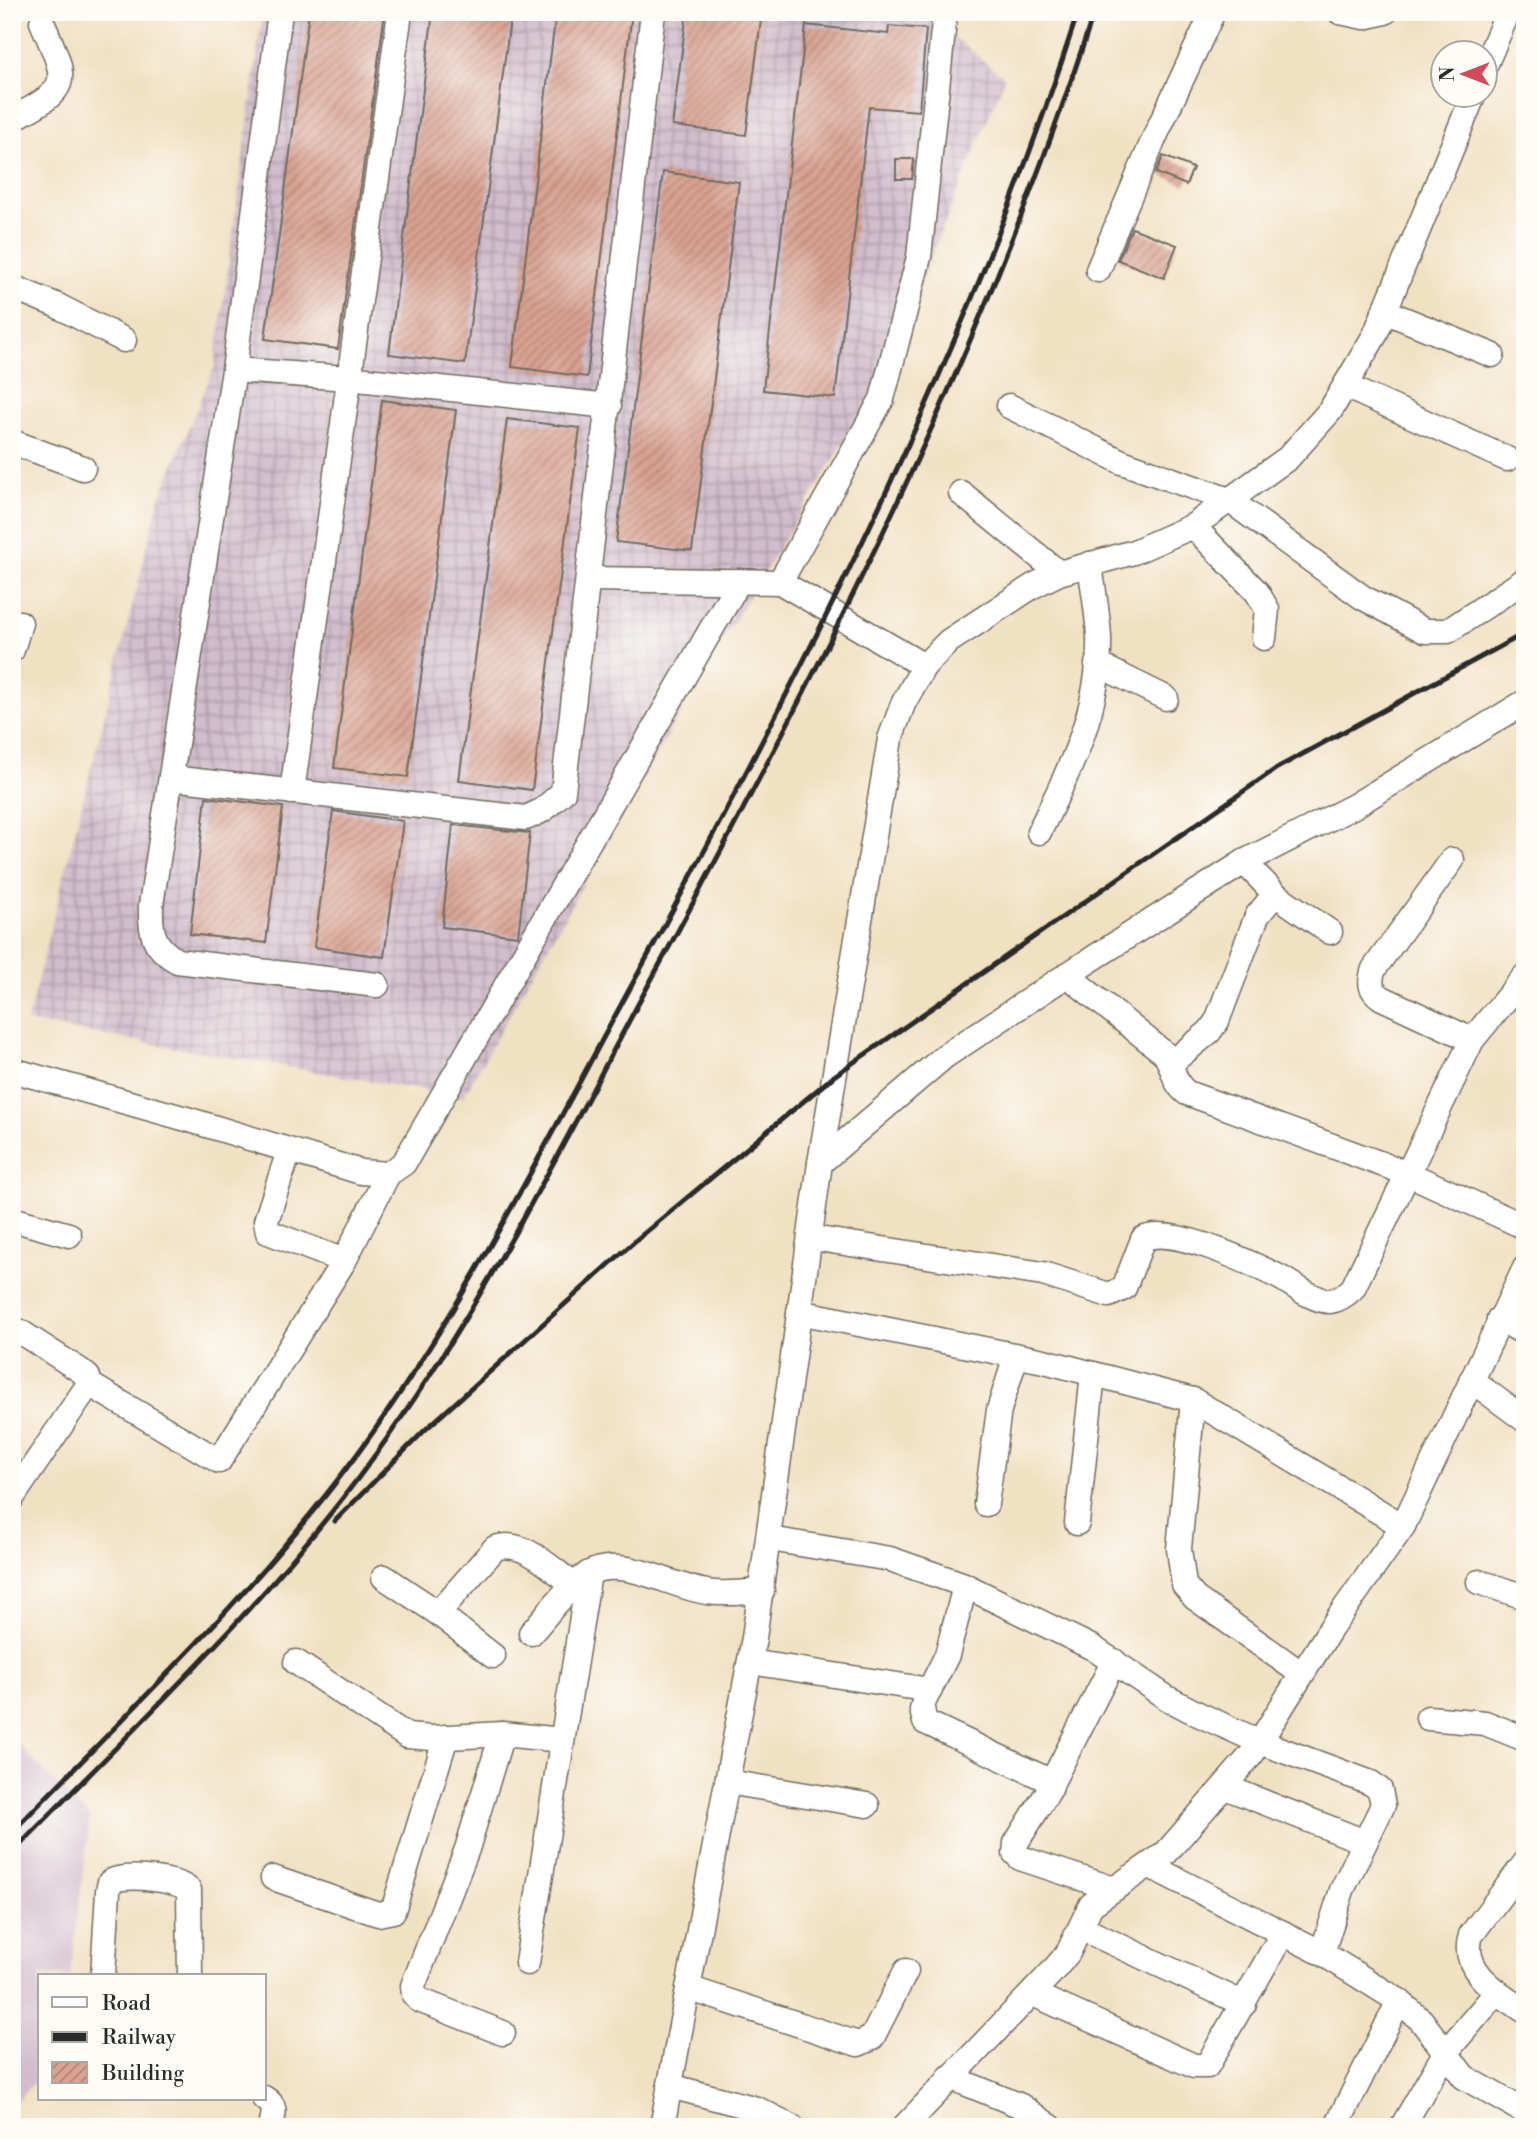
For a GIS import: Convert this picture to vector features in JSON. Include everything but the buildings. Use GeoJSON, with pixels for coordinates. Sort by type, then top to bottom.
{"type":"FeatureCollection","features":[{"type":"Feature","properties":{"kind":"street"},"geometry":{"type":"LineString","coordinates":[[280,12],[234,370],[151,905],[150,931],[161,952],[177,961],[377,985]]}},
{"type":"Feature","properties":{"kind":"street"},"geometry":{"type":"LineString","coordinates":[[292,792],[400,12]]}},
{"type":"Feature","properties":{"kind":"street"},"geometry":{"type":"LineString","coordinates":[[171,778],[526,818],[543,810],[563,792],[653,12]]}},
{"type":"Feature","properties":{"kind":"street"},"geometry":{"type":"LineString","coordinates":[[780,582],[882,399],[919,257],[945,12]]}},
{"type":"Feature","properties":{"kind":"street"},"geometry":{"type":"LineString","coordinates":[[1098,270],[1156,134],[1213,12]]}},
{"type":"Feature","properties":{"kind":"street"},"geometry":{"type":"LineString","coordinates":[[1340,12],[1364,18],[1385,12]]}},
{"type":"Feature","properties":{"kind":"street"},"geometry":{"type":"LineString","coordinates":[[1495,38],[1503,14]]}},
{"type":"Feature","properties":{"kind":"street"},"geometry":{"type":"LineString","coordinates":[[12,119],[48,100],[58,90],[60,64],[42,22]]}},
{"type":"Feature","properties":{"kind":"street"},"geometry":{"type":"LineString","coordinates":[[662,2127],[750,1662],[770,1539],[820,1163],[890,739],[903,704],[924,666],[949,641],[1033,586],[1059,573],[1134,552],[1193,526],[1288,458],[1330,411],[1375,335],[1468,108]]}},
{"type":"Feature","properties":{"kind":"street"},"geometry":{"type":"LineString","coordinates":[[12,287],[56,305],[124,340]]}},
{"type":"Feature","properties":{"kind":"street"},"geometry":{"type":"LineString","coordinates":[[1384,311],[1492,355]]}},
{"type":"Feature","properties":{"kind":"street"},"geometry":{"type":"LineString","coordinates":[[234,370],[348,378],[609,406]]}},
{"type":"Feature","properties":{"kind":"street"},"geometry":{"type":"LineString","coordinates":[[1345,386],[1507,459]]}},
{"type":"Feature","properties":{"kind":"street"},"geometry":{"type":"LineString","coordinates":[[1009,405],[1122,462],[1229,500],[1362,597],[1425,631],[1448,631],[1525,580]]}},
{"type":"Feature","properties":{"kind":"street"},"geometry":{"type":"LineString","coordinates":[[12,442],[83,468]]}},
{"type":"Feature","properties":{"kind":"street"},"geometry":{"type":"LineString","coordinates":[[961,493],[1059,573]]}},
{"type":"Feature","properties":{"kind":"street"},"geometry":{"type":"LineString","coordinates":[[1193,526],[1257,592],[1267,609],[1264,638]]}},
{"type":"Feature","properties":{"kind":"street"},"geometry":{"type":"LineString","coordinates":[[1039,832],[1068,776],[1084,734],[1099,638],[1090,564]]}},
{"type":"Feature","properties":{"kind":"street"},"geometry":{"type":"LineString","coordinates":[[589,579],[780,582],[924,666]]}},
{"type":"Feature","properties":{"kind":"street"},"geometry":{"type":"LineString","coordinates":[[89,1384],[219,1461],[344,1261],[388,1174],[404,1163],[739,581]]}},
{"type":"Feature","properties":{"kind":"street"},"geometry":{"type":"LineString","coordinates":[[12,650],[20,623]]}},
{"type":"Feature","properties":{"kind":"street"},"geometry":{"type":"LineString","coordinates":[[1097,664],[1166,698]]}},
{"type":"Feature","properties":{"kind":"street"},"geometry":{"type":"LineString","coordinates":[[820,1163],[945,1056],[1067,975],[1244,862],[1354,806],[1525,702]]}},
{"type":"Feature","properties":{"kind":"street"},"geometry":{"type":"LineString","coordinates":[[1452,860],[1374,969],[1370,980],[1373,991],[1382,999],[1472,1040]]}},
{"type":"Feature","properties":{"kind":"street"},"geometry":{"type":"LineString","coordinates":[[1244,862],[1275,894],[1330,932]]}},
{"type":"Feature","properties":{"kind":"street"},"geometry":{"type":"LineString","coordinates":[[1171,1063],[1209,1032],[1217,1021],[1257,916],[1275,894]]}},
{"type":"Feature","properties":{"kind":"street"},"geometry":{"type":"LineString","coordinates":[[1067,975],[1164,1054],[1171,1063],[1174,1079],[1179,1087],[1199,1098],[1409,1174],[1525,1227]]}},
{"type":"Feature","properties":{"kind":"street"},"geometry":{"type":"LineString","coordinates":[[812,1238],[1043,1274],[1109,1295],[1124,1288],[1143,1238],[1161,1235],[1220,1250],[1248,1261],[1322,1300],[1333,1301],[1345,1296],[1353,1288],[1472,1040],[1525,976]]}},
{"type":"Feature","properties":{"kind":"street"},"geometry":{"type":"LineString","coordinates":[[12,1070],[361,1172],[388,1174]]}},
{"type":"Feature","properties":{"kind":"street"},"geometry":{"type":"LineString","coordinates":[[289,1151],[267,1221],[268,1232],[344,1261]]}},
{"type":"Feature","properties":{"kind":"street"},"geometry":{"type":"LineString","coordinates":[[12,1219],[69,1235]]}},
{"type":"Feature","properties":{"kind":"street"},"geometry":{"type":"LineString","coordinates":[[904,2127],[1033,1994],[1068,1953],[1091,1905],[1166,1853],[1205,1804],[1225,1787],[1259,1742],[1403,1526],[1525,1268]]}},
{"type":"Feature","properties":{"kind":"street"},"geometry":{"type":"LineString","coordinates":[[799,1312],[1016,1356],[1193,1401],[1403,1526]]}},
{"type":"Feature","properties":{"kind":"street"},"geometry":{"type":"LineString","coordinates":[[1499,1319],[1525,1333]]}},
{"type":"Feature","properties":{"kind":"street"},"geometry":{"type":"LineString","coordinates":[[12,1498],[89,1384],[88,1377],[81,1371],[19,1331]]}},
{"type":"Feature","properties":{"kind":"street"},"geometry":{"type":"LineString","coordinates":[[986,1504],[999,1410],[1016,1356]]}},
{"type":"Feature","properties":{"kind":"street"},"geometry":{"type":"LineString","coordinates":[[1077,1523],[1093,1374]]}},
{"type":"Feature","properties":{"kind":"street"},"geometry":{"type":"LineString","coordinates":[[1471,1380],[1525,1420]]}},
{"type":"Feature","properties":{"kind":"street"},"geometry":{"type":"LineString","coordinates":[[1193,1401],[1179,1549],[1184,1585],[1195,1598],[1302,1674]]}},
{"type":"Feature","properties":{"kind":"street"},"geometry":{"type":"LineString","coordinates":[[770,1539],[890,1559],[965,1586],[1114,1661],[1167,1698],[1259,1742],[1371,1783],[1380,1790],[1383,1805],[1342,1890],[1322,1953]]}},
{"type":"Feature","properties":{"kind":"street"},"geometry":{"type":"LineString","coordinates":[[438,1613],[495,1548],[506,1544],[519,1546],[581,1579]]}},
{"type":"Feature","properties":{"kind":"street"},"geometry":{"type":"LineString","coordinates":[[531,1633],[581,1579],[607,1567],[627,1567],[693,1590],[712,1593],[762,1591]]}},
{"type":"Feature","properties":{"kind":"street"},"geometry":{"type":"LineString","coordinates":[[384,1577],[438,1613],[493,1656]]}},
{"type":"Feature","properties":{"kind":"street"},"geometry":{"type":"LineString","coordinates":[[527,1963],[562,1740],[581,1579]]}},
{"type":"Feature","properties":{"kind":"street"},"geometry":{"type":"LineString","coordinates":[[1479,1582],[1525,1597]]}},
{"type":"Feature","properties":{"kind":"street"},"geometry":{"type":"LineString","coordinates":[[965,1586],[947,1655],[922,1710],[925,1722],[1048,1779],[1051,1784]]}},
{"type":"Feature","properties":{"kind":"street"},"geometry":{"type":"LineString","coordinates":[[1114,1661],[1051,1784],[1016,1843],[1015,1853],[1026,1861],[1114,1889]]}},
{"type":"Feature","properties":{"kind":"street"},"geometry":{"type":"LineString","coordinates":[[296,1662],[407,1736],[502,1734],[562,1740]]}},
{"type":"Feature","properties":{"kind":"street"},"geometry":{"type":"LineString","coordinates":[[750,1662],[930,1690]]}},
{"type":"Feature","properties":{"kind":"street"},"geometry":{"type":"LineString","coordinates":[[1428,1718],[1485,1723],[1525,1739]]}},
{"type":"Feature","properties":{"kind":"street"},"geometry":{"type":"LineString","coordinates":[[502,1734],[467,1849],[415,1975],[413,1986],[414,1996],[419,2000],[503,2033]]}},
{"type":"Feature","properties":{"kind":"street"},"geometry":{"type":"LineString","coordinates":[[273,1878],[378,1914],[393,1911],[446,1737]]}},
{"type":"Feature","properties":{"kind":"street"},"geometry":{"type":"LineString","coordinates":[[727,1782],[867,1805]]}},
{"type":"Feature","properties":{"kind":"street"},"geometry":{"type":"LineString","coordinates":[[1225,1787],[1365,1842]]}},
{"type":"Feature","properties":{"kind":"street"},"geometry":{"type":"LineString","coordinates":[[1525,1863],[1471,1935],[1467,1946],[1471,1965],[1497,1992],[1525,2011]]}},
{"type":"Feature","properties":{"kind":"street"},"geometry":{"type":"LineString","coordinates":[[1150,1866],[1322,1953],[1399,2001],[1421,2020],[1464,2077],[1480,2089],[1525,2112]]}},
{"type":"Feature","properties":{"kind":"street"},"geometry":{"type":"LineString","coordinates":[[103,1974],[110,1882],[125,1877],[180,1883],[190,1890],[190,1974]]}},
{"type":"Feature","properties":{"kind":"street"},"geometry":{"type":"LineString","coordinates":[[1081,1928],[1244,2004]]}},
{"type":"Feature","properties":{"kind":"street"},"geometry":{"type":"LineString","coordinates":[[1033,1994],[1200,2068],[1212,2062],[1283,1933]]}},
{"type":"Feature","properties":{"kind":"street"},"geometry":{"type":"LineString","coordinates":[[688,1988],[858,2044],[872,2038],[906,1971]]}},
{"type":"Feature","properties":{"kind":"street"},"geometry":{"type":"LineString","coordinates":[[1402,2127],[1445,2053],[1497,1992]]}},
{"type":"Feature","properties":{"kind":"street"},"geometry":{"type":"LineString","coordinates":[[1336,2127],[1399,2001]]}},
{"type":"Feature","properties":{"kind":"street"},"geometry":{"type":"LineString","coordinates":[[950,2077],[1021,2106],[1051,2127]]}},
{"type":"Feature","properties":{"kind":"street"},"geometry":{"type":"LineString","coordinates":[[670,2086],[757,2109],[792,2127]]}},
{"type":"Feature","properties":{"kind":"street"},"geometry":{"type":"LineString","coordinates":[[266,2099],[274,2108],[271,2127]]}},
{"type":"Feature","properties":{"kind":"shaded area"},"geometry":{"type":"Polygon","coordinates":[[[263,12],[922,12],[1005,78],[873,396],[713,655],[463,1097],[27,1022],[159,500],[215,365],[263,12]]]}},
{"type":"Feature","properties":{"kind":"shaded area"},"geometry":{"type":"Polygon","coordinates":[[[12,1738],[90,1818],[70,1974],[38,1974],[38,2077],[12,2107],[12,1738]]]}},
{"type":"Feature","properties":{"kind":"railway"},"geometry":{"type":"LineString","coordinates":[[12,1832],[236,1601],[319,1504],[396,1399],[467,1285],[533,1169],[692,874],[817,634],[876,513],[933,390],[985,266],[1034,140],[1078,12]]}},
{"type":"Feature","properties":{"kind":"railway"},"geometry":{"type":"LineString","coordinates":[[12,1853],[152,1712],[288,1565],[370,1462],[409,1407],[481,1292],[771,757],[892,514],[1001,266],[1050,140],[1094,12]]}},
{"type":"Feature","properties":{"kind":"railway"},"geometry":{"type":"LineString","coordinates":[[335,1521],[425,1430],[635,1241],[834,1076],[1277,768],[1525,633]]}}]}
